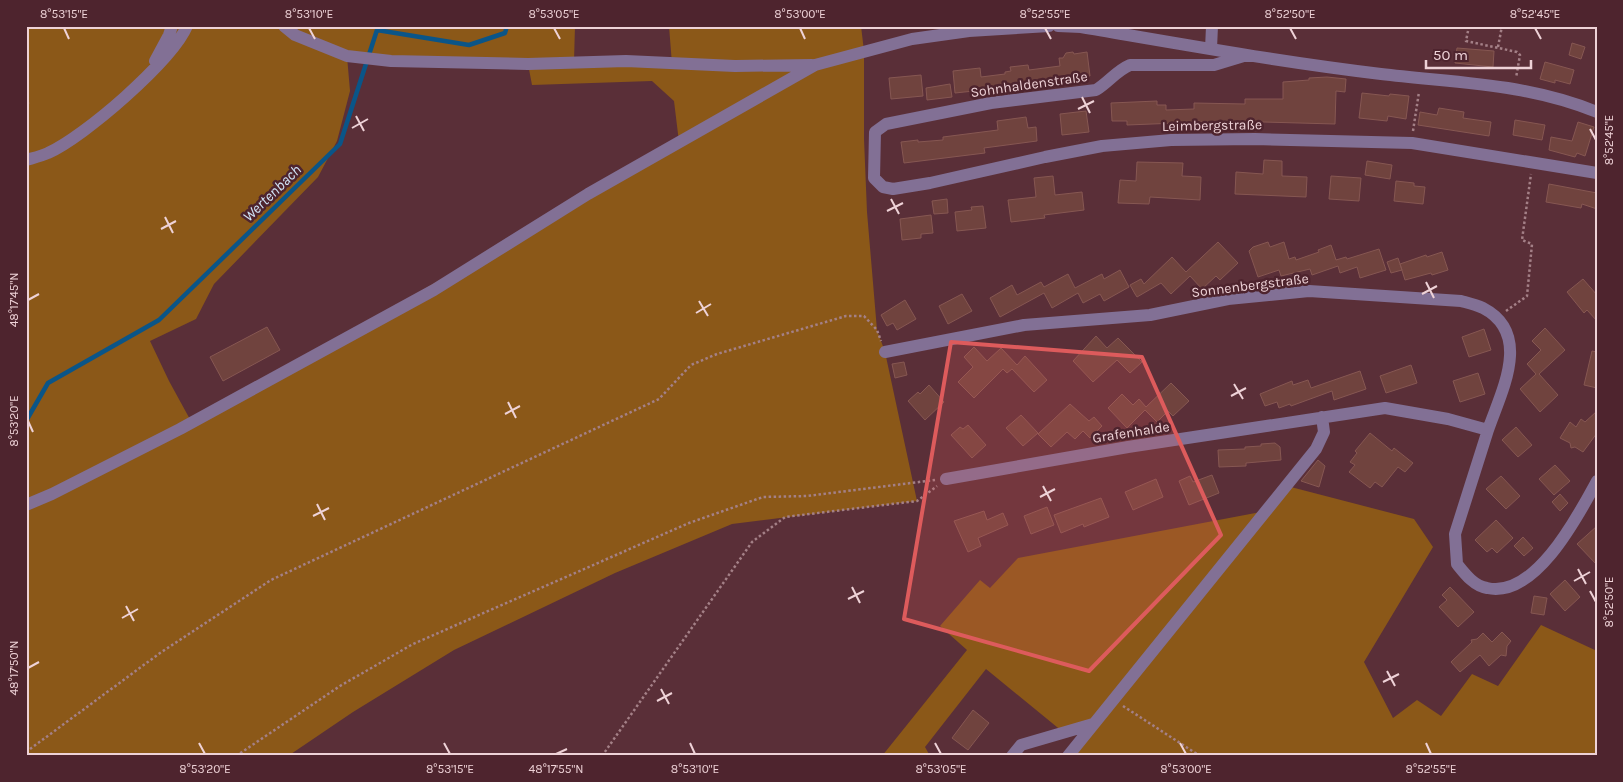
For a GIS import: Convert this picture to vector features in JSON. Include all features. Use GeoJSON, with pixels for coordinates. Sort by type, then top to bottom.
{"type":"FeatureCollection","features":[{"type":"Feature","properties":{"kind":"street"},"geometry":{"type":"LineString","coordinates":[[141,81],[160,53],[172,26]]}},
{"type":"Feature","properties":{"kind":"street"},"geometry":{"type":"LineString","coordinates":[[26,160],[49,153],[75,137],[116,105],[164,60],[182,38],[187,26]]}},
{"type":"Feature","properties":{"kind":"street"},"geometry":{"type":"LineString","coordinates":[[284,26],[295,35],[347,56],[391,61],[528,64],[626,61],[726,66],[815,65],[912,39],[969,31],[1050,26]]}},
{"type":"Feature","properties":{"kind":"street"},"geometry":{"type":"LineString","coordinates":[[1058,26],[1081,27],[1247,55],[1381,74],[1498,85],[1562,100],[1597,112]]}},
{"type":"Feature","properties":{"kind":"street"},"geometry":{"type":"LineString","coordinates":[[1211,49],[1212,26]]}},
{"type":"Feature","properties":{"kind":"street","name":"Sohnhaldenstraße"},"geometry":{"type":"LineString","coordinates":[[874,138],[875,132],[886,124],[991,102],[1096,90],[1108,82],[1120,69],[1130,65],[1214,65],[1247,55]]}},
{"type":"Feature","properties":{"kind":"street"},"geometry":{"type":"LineString","coordinates":[[26,505],[52,494],[180,429],[434,290],[588,194],[815,65]]}},
{"type":"Feature","properties":{"kind":"street","name":"Leimbergstraße"},"geometry":{"type":"LineString","coordinates":[[874,138],[874,178],[883,187],[893,189],[930,184],[1045,157],[1112,146],[1171,140],[1255,139],[1412,143],[1597,173]]}},
{"type":"Feature","properties":{"kind":"street","name":"Sonnenbergstraße"},"geometry":{"type":"LineString","coordinates":[[885,352],[1024,325],[1150,315],[1228,300],[1309,291],[1461,301],[1482,308],[1497,318]]}},
{"type":"Feature","properties":{"kind":"street"},"geometry":{"type":"LineString","coordinates":[[1497,318],[1506,332],[1512,358],[1455,534],[1457,564],[1476,584],[1487,588],[1501,589],[1514,586],[1539,568],[1560,541],[1597,481]]}},
{"type":"Feature","properties":{"kind":"street"},"geometry":{"type":"LineString","coordinates":[[1068,756],[1316,449],[1324,432],[1322,417],[1385,408],[1448,419],[1488,430]]}},
{"type":"Feature","properties":{"kind":"street","name":"Grafenhalde"},"geometry":{"type":"LineString","coordinates":[[946,479],[1128,447],[1322,417]]}},
{"type":"Feature","properties":{"kind":"street"},"geometry":{"type":"LineString","coordinates":[[1012,756],[1021,744],[1094,724]]}},
{"type":"Feature","properties":{"kind":"path"},"geometry":{"type":"LineString","coordinates":[[1469,26],[1466,41],[1518,52],[1520,56],[1514,89]]}},
{"type":"Feature","properties":{"kind":"path"},"geometry":{"type":"LineString","coordinates":[[1498,47],[1502,26]]}},
{"type":"Feature","properties":{"kind":"path"},"geometry":{"type":"LineString","coordinates":[[1412,143],[1421,78]]}},
{"type":"Feature","properties":{"kind":"path"},"geometry":{"type":"LineString","coordinates":[[26,93],[28,103],[26,109]]}},
{"type":"Feature","properties":{"kind":"path"},"geometry":{"type":"LineString","coordinates":[[1497,318],[1527,296],[1532,244],[1522,240],[1533,162]]}},
{"type":"Feature","properties":{"kind":"path"},"geometry":{"type":"LineString","coordinates":[[26,752],[160,654],[271,580],[659,399],[691,365],[717,354],[846,316],[864,316],[877,330],[885,352]]}},
{"type":"Feature","properties":{"kind":"path"},"geometry":{"type":"LineString","coordinates":[[236,756],[340,686],[413,644],[689,523],[763,497],[808,496],[946,479]]}},
{"type":"Feature","properties":{"kind":"path"},"geometry":{"type":"LineString","coordinates":[[602,756],[752,542],[784,517],[917,501],[946,479]]}},
{"type":"Feature","properties":{"kind":"path"},"geometry":{"type":"LineString","coordinates":[[1113,700],[1200,756]]}},
{"type":"Feature","properties":{"kind":"highlighted area"},"geometry":{"type":"Polygon","coordinates":[[[951,342],[1142,357],[1221,535],[1089,671],[904,619],[951,342]]]}},
{"type":"Feature","properties":{"kind":"shaded area"},"geometry":{"type":"Polygon","coordinates":[[[26,26],[284,26],[295,35],[299,26],[575,26],[574,61],[672,64],[669,26],[861,26],[864,51],[864,139],[867,212],[877,330],[885,352],[917,501],[732,524],[615,573],[454,650],[353,712],[288,756],[26,756],[26,26]],[[347,56],[350,91],[337,141],[318,177],[214,284],[196,319],[150,341],[192,423],[679,142],[674,101],[652,81],[532,85],[528,64],[347,56]]]}},
{"type":"Feature","properties":{"kind":"shaded area"},"geometry":{"type":"Polygon","coordinates":[[[1287,486],[1414,519],[1433,547],[1364,662],[1393,718],[1417,700],[1441,716],[1472,674],[1498,686],[1541,625],[1597,651],[1597,756],[1068,756],[1093,725],[1063,732],[986,669],[925,747],[930,756],[882,756],[967,650],[940,626],[980,580],[990,588],[1018,558],[1266,511],[1287,486]]]}},
{"type":"Feature","properties":{"kind":"building"},"geometry":{"type":"Polygon","coordinates":[[[1572,43],[1585,47],[1581,59],[1569,55],[1572,43]]]}},
{"type":"Feature","properties":{"kind":"building"},"geometry":{"type":"Polygon","coordinates":[[[1457,48],[1494,51],[1493,67],[1455,63],[1457,48]]]}},
{"type":"Feature","properties":{"kind":"building"},"geometry":{"type":"Polygon","coordinates":[[[1073,52],[1074,54],[1087,52],[1090,76],[955,93],[953,71],[980,68],[981,77],[1005,74],[1005,72],[1011,71],[1010,67],[1028,65],[1029,70],[1060,66],[1059,58],[1063,58],[1066,53],[1073,52]]]}},
{"type":"Feature","properties":{"kind":"building"},"geometry":{"type":"Polygon","coordinates":[[[1545,62],[1574,70],[1570,84],[1540,79],[1545,62]]]}},
{"type":"Feature","properties":{"kind":"building"},"geometry":{"type":"Polygon","coordinates":[[[921,75],[923,96],[891,99],[889,78],[921,75]]]}},
{"type":"Feature","properties":{"kind":"building"},"geometry":{"type":"Polygon","coordinates":[[[1327,77],[1346,79],[1345,92],[1336,91],[1335,124],[1227,121],[1127,125],[1127,121],[1112,121],[1111,103],[1157,101],[1157,105],[1166,105],[1166,110],[1194,109],[1194,103],[1245,104],[1245,99],[1283,99],[1283,82],[1327,77]]]}},
{"type":"Feature","properties":{"kind":"building"},"geometry":{"type":"Polygon","coordinates":[[[950,84],[952,97],[927,100],[926,88],[950,84]]]}},
{"type":"Feature","properties":{"kind":"building"},"geometry":{"type":"Polygon","coordinates":[[[1362,93],[1409,96],[1406,119],[1388,116],[1387,121],[1359,118],[1362,93]]]}},
{"type":"Feature","properties":{"kind":"building"},"geometry":{"type":"Polygon","coordinates":[[[1439,108],[1464,112],[1463,118],[1491,122],[1489,136],[1418,125],[1420,112],[1437,115],[1439,108]]]}},
{"type":"Feature","properties":{"kind":"building"},"geometry":{"type":"Polygon","coordinates":[[[1086,111],[1089,132],[1062,135],[1060,114],[1086,111]]]}},
{"type":"Feature","properties":{"kind":"building"},"geometry":{"type":"Polygon","coordinates":[[[1026,117],[1028,128],[1036,127],[1037,141],[984,148],[985,153],[904,163],[901,142],[943,140],[943,137],[998,130],[997,121],[1026,117]]]}},
{"type":"Feature","properties":{"kind":"building"},"geometry":{"type":"Polygon","coordinates":[[[1515,120],[1545,125],[1542,140],[1513,135],[1515,120]]]}},
{"type":"Feature","properties":{"kind":"building"},"geometry":{"type":"Polygon","coordinates":[[[1578,122],[1594,127],[1585,156],[1577,153],[1575,157],[1549,150],[1551,137],[1572,141],[1578,122]]]}},
{"type":"Feature","properties":{"kind":"building"},"geometry":{"type":"Polygon","coordinates":[[[1264,160],[1282,161],[1282,176],[1307,177],[1306,197],[1235,194],[1236,172],[1263,174],[1264,160]]]}},
{"type":"Feature","properties":{"kind":"building"},"geometry":{"type":"Polygon","coordinates":[[[1367,161],[1392,165],[1390,179],[1365,175],[1367,161]]]}},
{"type":"Feature","properties":{"kind":"building"},"geometry":{"type":"Polygon","coordinates":[[[1137,162],[1183,163],[1182,176],[1201,177],[1200,200],[1150,197],[1149,204],[1118,203],[1120,180],[1136,181],[1137,162]]]}},
{"type":"Feature","properties":{"kind":"building"},"geometry":{"type":"Polygon","coordinates":[[[1053,176],[1055,195],[1082,192],[1084,210],[1044,215],[1045,218],[1011,222],[1008,200],[1036,197],[1034,178],[1053,176]]]}},
{"type":"Feature","properties":{"kind":"building"},"geometry":{"type":"Polygon","coordinates":[[[1331,176],[1361,178],[1359,201],[1329,199],[1331,176]]]}},
{"type":"Feature","properties":{"kind":"building"},"geometry":{"type":"Polygon","coordinates":[[[1396,181],[1414,183],[1414,186],[1425,187],[1423,204],[1394,201],[1396,181]]]}},
{"type":"Feature","properties":{"kind":"building"},"geometry":{"type":"Polygon","coordinates":[[[1549,184],[1597,193],[1597,209],[1582,204],[1581,208],[1546,202],[1549,184]]]}},
{"type":"Feature","properties":{"kind":"building"},"geometry":{"type":"Polygon","coordinates":[[[947,199],[948,213],[934,214],[932,201],[947,199]]]}},
{"type":"Feature","properties":{"kind":"building"},"geometry":{"type":"Polygon","coordinates":[[[983,206],[986,228],[957,231],[955,212],[972,210],[971,207],[983,206]]]}},
{"type":"Feature","properties":{"kind":"building"},"geometry":{"type":"Polygon","coordinates":[[[931,215],[933,233],[921,234],[921,238],[902,240],[900,219],[931,215]]]}},
{"type":"Feature","properties":{"kind":"building"},"geometry":{"type":"Polygon","coordinates":[[[1218,242],[1238,263],[1220,280],[1216,276],[1202,289],[1190,276],[1171,294],[1161,283],[1137,297],[1130,285],[1141,279],[1144,284],[1172,257],[1186,272],[1218,242]]]}},
{"type":"Feature","properties":{"kind":"building"},"geometry":{"type":"Polygon","coordinates":[[[1268,242],[1270,247],[1284,242],[1289,259],[1295,257],[1296,260],[1319,252],[1318,250],[1331,245],[1336,260],[1346,257],[1347,259],[1379,249],[1386,270],[1360,278],[1357,267],[1340,273],[1338,266],[1312,275],[1310,269],[1281,276],[1279,270],[1258,277],[1249,251],[1253,247],[1268,242]]]}},
{"type":"Feature","properties":{"kind":"building"},"geometry":{"type":"Polygon","coordinates":[[[1442,252],[1448,270],[1405,280],[1400,264],[1426,255],[1427,257],[1442,252]]]}},
{"type":"Feature","properties":{"kind":"building"},"geometry":{"type":"Polygon","coordinates":[[[1398,258],[1402,270],[1391,273],[1387,262],[1398,258]]]}},
{"type":"Feature","properties":{"kind":"building"},"geometry":{"type":"Polygon","coordinates":[[[1120,270],[1129,287],[1104,301],[1100,294],[1083,303],[1078,293],[1052,308],[1044,293],[1000,317],[990,298],[1012,285],[1017,295],[1041,282],[1044,287],[1068,274],[1075,288],[1102,274],[1104,279],[1120,270]]]}},
{"type":"Feature","properties":{"kind":"building"},"geometry":{"type":"Polygon","coordinates":[[[1583,279],[1597,295],[1597,321],[1587,310],[1584,313],[1567,292],[1583,279]]]}},
{"type":"Feature","properties":{"kind":"building"},"geometry":{"type":"Polygon","coordinates":[[[962,294],[972,311],[948,324],[939,306],[962,294]]]}},
{"type":"Feature","properties":{"kind":"building"},"geometry":{"type":"Polygon","coordinates":[[[905,300],[916,319],[897,330],[893,323],[887,326],[881,315],[905,300]]]}},
{"type":"Feature","properties":{"kind":"building"},"geometry":{"type":"Polygon","coordinates":[[[267,327],[280,350],[223,381],[210,357],[267,327]]]}},
{"type":"Feature","properties":{"kind":"building"},"geometry":{"type":"Polygon","coordinates":[[[1545,328],[1565,350],[1539,374],[1558,395],[1540,412],[1520,389],[1536,374],[1527,364],[1541,350],[1532,341],[1545,328]]]}},
{"type":"Feature","properties":{"kind":"building"},"geometry":{"type":"Polygon","coordinates":[[[1484,329],[1491,350],[1469,357],[1462,337],[1484,329]]]}},
{"type":"Feature","properties":{"kind":"building"},"geometry":{"type":"Polygon","coordinates":[[[1096,336],[1107,348],[1118,338],[1142,362],[1130,373],[1117,360],[1093,382],[1073,361],[1096,336]]]}},
{"type":"Feature","properties":{"kind":"building"},"geometry":{"type":"Polygon","coordinates":[[[974,347],[987,361],[1001,348],[1017,365],[1025,356],[1047,380],[1034,392],[1012,369],[1007,373],[1003,369],[974,398],[958,382],[973,367],[964,357],[974,347]]]}},
{"type":"Feature","properties":{"kind":"building"},"geometry":{"type":"Polygon","coordinates":[[[1592,351],[1597,352],[1597,388],[1584,385],[1592,351]]]}},
{"type":"Feature","properties":{"kind":"building"},"geometry":{"type":"Polygon","coordinates":[[[904,362],[907,375],[895,378],[892,364],[904,362]]]}},
{"type":"Feature","properties":{"kind":"building"},"geometry":{"type":"Polygon","coordinates":[[[1411,365],[1417,383],[1386,393],[1380,376],[1411,365]]]}},
{"type":"Feature","properties":{"kind":"building"},"geometry":{"type":"Polygon","coordinates":[[[1360,371],[1366,389],[1334,400],[1332,391],[1291,406],[1290,404],[1279,408],[1277,402],[1265,406],[1260,394],[1292,381],[1293,385],[1308,380],[1311,388],[1360,371]]]}},
{"type":"Feature","properties":{"kind":"building"},"geometry":{"type":"Polygon","coordinates":[[[1478,373],[1485,394],[1460,402],[1453,381],[1478,373]]]}},
{"type":"Feature","properties":{"kind":"building"},"geometry":{"type":"Polygon","coordinates":[[[1171,383],[1189,401],[1173,416],[1168,411],[1157,422],[1145,410],[1127,428],[1108,408],[1122,394],[1133,405],[1139,399],[1146,407],[1171,383]]]}},
{"type":"Feature","properties":{"kind":"building"},"geometry":{"type":"Polygon","coordinates":[[[929,385],[944,402],[925,420],[908,401],[918,392],[920,394],[929,385]]]}},
{"type":"Feature","properties":{"kind":"building"},"geometry":{"type":"Polygon","coordinates":[[[1070,404],[1089,421],[1094,417],[1102,426],[1090,438],[1083,431],[1075,439],[1067,432],[1051,447],[1038,434],[1070,404]]]}},
{"type":"Feature","properties":{"kind":"building"},"geometry":{"type":"Polygon","coordinates":[[[1597,411],[1597,433],[1583,452],[1575,447],[1571,448],[1570,443],[1560,438],[1570,422],[1576,427],[1581,419],[1585,422],[1597,411]]]}},
{"type":"Feature","properties":{"kind":"building"},"geometry":{"type":"Polygon","coordinates":[[[1021,415],[1038,433],[1023,446],[1006,428],[1021,415]]]}},
{"type":"Feature","properties":{"kind":"building"},"geometry":{"type":"Polygon","coordinates":[[[968,425],[986,445],[972,458],[951,435],[960,427],[963,429],[968,425]]]}},
{"type":"Feature","properties":{"kind":"building"},"geometry":{"type":"Polygon","coordinates":[[[1516,427],[1532,445],[1518,457],[1502,440],[1516,427]]]}},
{"type":"Feature","properties":{"kind":"building"},"geometry":{"type":"Polygon","coordinates":[[[1370,433],[1392,451],[1394,448],[1413,463],[1405,472],[1398,467],[1382,487],[1375,482],[1370,488],[1349,472],[1355,465],[1350,462],[1357,453],[1355,451],[1370,433]]]}},
{"type":"Feature","properties":{"kind":"building"},"geometry":{"type":"Polygon","coordinates":[[[1275,443],[1280,447],[1281,460],[1246,463],[1246,466],[1219,467],[1218,450],[1245,449],[1245,447],[1275,443]]]}},
{"type":"Feature","properties":{"kind":"building"},"geometry":{"type":"Polygon","coordinates":[[[1318,460],[1325,466],[1319,487],[1301,481],[1318,460]]]}},
{"type":"Feature","properties":{"kind":"building"},"geometry":{"type":"Polygon","coordinates":[[[1555,465],[1570,481],[1554,495],[1539,479],[1555,465]]]}},
{"type":"Feature","properties":{"kind":"building"},"geometry":{"type":"Polygon","coordinates":[[[1212,475],[1219,493],[1189,505],[1179,481],[1190,476],[1193,482],[1212,475]]]}},
{"type":"Feature","properties":{"kind":"building"},"geometry":{"type":"Polygon","coordinates":[[[1501,476],[1520,496],[1506,509],[1486,489],[1501,476]]]}},
{"type":"Feature","properties":{"kind":"building"},"geometry":{"type":"Polygon","coordinates":[[[1156,479],[1163,497],[1133,510],[1125,492],[1156,479]]]}},
{"type":"Feature","properties":{"kind":"building"},"geometry":{"type":"Polygon","coordinates":[[[1560,494],[1568,503],[1560,511],[1552,502],[1560,494]]]}},
{"type":"Feature","properties":{"kind":"building"},"geometry":{"type":"Polygon","coordinates":[[[1101,498],[1109,517],[1084,527],[1083,524],[1061,533],[1054,515],[1101,498]]]}},
{"type":"Feature","properties":{"kind":"building"},"geometry":{"type":"Polygon","coordinates":[[[1047,507],[1054,525],[1031,534],[1024,516],[1047,507]]]}},
{"type":"Feature","properties":{"kind":"building"},"geometry":{"type":"Polygon","coordinates":[[[984,511],[987,520],[1003,513],[1008,525],[978,538],[981,546],[968,552],[954,521],[984,511]]]}},
{"type":"Feature","properties":{"kind":"building"},"geometry":{"type":"Polygon","coordinates":[[[1496,520],[1513,538],[1497,553],[1492,548],[1487,552],[1475,540],[1496,520]]]}},
{"type":"Feature","properties":{"kind":"building"},"geometry":{"type":"Polygon","coordinates":[[[1597,526],[1597,565],[1577,544],[1597,526]]]}},
{"type":"Feature","properties":{"kind":"building"},"geometry":{"type":"Polygon","coordinates":[[[1523,537],[1533,548],[1524,556],[1514,546],[1523,537]]]}},
{"type":"Feature","properties":{"kind":"building"},"geometry":{"type":"Polygon","coordinates":[[[1565,580],[1580,597],[1565,611],[1550,594],[1565,580]]]}},
{"type":"Feature","properties":{"kind":"building"},"geometry":{"type":"Polygon","coordinates":[[[1450,587],[1474,612],[1458,627],[1439,607],[1447,600],[1442,595],[1450,587]]]}},
{"type":"Feature","properties":{"kind":"building"},"geometry":{"type":"Polygon","coordinates":[[[1534,596],[1547,598],[1544,615],[1531,613],[1534,596]]]}},
{"type":"Feature","properties":{"kind":"building"},"geometry":{"type":"Polygon","coordinates":[[[1502,632],[1511,641],[1507,646],[1506,656],[1501,655],[1489,666],[1480,655],[1460,672],[1451,662],[1472,642],[1471,640],[1477,639],[1483,633],[1492,642],[1502,632]]]}},
{"type":"Feature","properties":{"kind":"building"},"geometry":{"type":"Polygon","coordinates":[[[973,710],[989,723],[968,750],[952,738],[973,710]]]}},
{"type":"Feature","properties":{"kind":"waterway","name":"Wertenbach"},"geometry":{"type":"LineString","coordinates":[[26,421],[48,383],[159,320],[340,144],[377,30],[469,45],[505,33],[507,26]]}}]}
